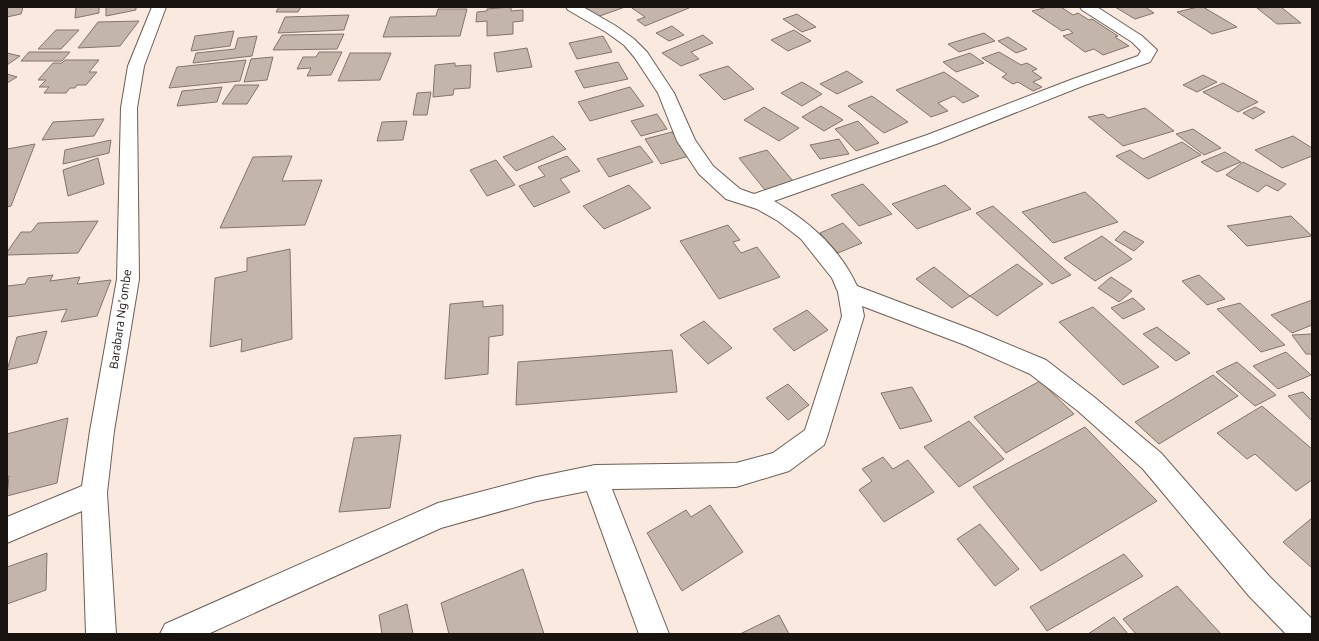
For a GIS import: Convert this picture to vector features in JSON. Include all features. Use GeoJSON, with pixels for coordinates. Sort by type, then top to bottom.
{"type":"FeatureCollection","features":[{"type":"Feature","properties":{"kind":"street","name":"Barabara Ng'ombe"},"geometry":{"type":"LineString","coordinates":[[101,634],[94,493],[102,431],[123,316],[128,279],[129,108],[136,66],[159,7]]}},
{"type":"Feature","properties":{"kind":"street"},"geometry":{"type":"LineString","coordinates":[[175,634],[438,516],[537,489],[595,477],[736,475],[780,463],[815,437],[853,316],[849,292],[841,274],[808,234],[785,216],[764,204],[733,194],[706,170],[686,140],[666,93],[641,55],[629,42],[573,7]]}},
{"type":"Feature","properties":{"kind":"street"},"geometry":{"type":"LineString","coordinates":[[754,201],[933,139],[1079,82],[1144,59],[1149,50],[1137,39],[1087,7]]}},
{"type":"Feature","properties":{"kind":"street"},"geometry":{"type":"LineString","coordinates":[[849,292],[973,339],[1038,367],[1086,404],[1152,461],[1260,586],[1306,634]]}},
{"type":"Feature","properties":{"kind":"street"},"geometry":{"type":"LineString","coordinates":[[595,477],[654,634]]}},
{"type":"Feature","properties":{"kind":"street"},"geometry":{"type":"LineString","coordinates":[[7,530],[94,493]]}},
{"type":"Feature","properties":{"kind":"building"},"geometry":{"type":"Polygon","coordinates":[[[7,7],[23,7],[21,14],[7,17],[7,7]]]}},
{"type":"Feature","properties":{"kind":"building"},"geometry":{"type":"Polygon","coordinates":[[[76,7],[99,7],[99,13],[75,18],[76,7]]]}},
{"type":"Feature","properties":{"kind":"building"},"geometry":{"type":"Polygon","coordinates":[[[106,7],[136,7],[136,10],[106,16],[106,7]]]}},
{"type":"Feature","properties":{"kind":"building"},"geometry":{"type":"Polygon","coordinates":[[[279,7],[301,7],[298,12],[276,12],[279,7]]]}},
{"type":"Feature","properties":{"kind":"building"},"geometry":{"type":"Polygon","coordinates":[[[511,7],[511,11],[523,10],[523,21],[513,22],[513,34],[487,36],[487,21],[476,22],[477,12],[487,11],[487,9],[511,7]]]}},
{"type":"Feature","properties":{"kind":"building"},"geometry":{"type":"Polygon","coordinates":[[[584,7],[625,7],[597,17],[584,7]]]}},
{"type":"Feature","properties":{"kind":"building"},"geometry":{"type":"Polygon","coordinates":[[[1048,7],[1061,7],[1073,15],[1078,13],[1089,20],[1092,19],[1118,36],[1115,37],[1129,46],[1103,55],[1094,49],[1085,52],[1063,36],[1073,33],[1068,29],[1062,31],[1032,11],[1048,7]]]}},
{"type":"Feature","properties":{"kind":"building"},"geometry":{"type":"Polygon","coordinates":[[[1115,7],[1145,7],[1154,13],[1135,19],[1115,7]]]}},
{"type":"Feature","properties":{"kind":"building"},"geometry":{"type":"Polygon","coordinates":[[[1203,7],[1237,27],[1212,34],[1177,12],[1203,7]]]}},
{"type":"Feature","properties":{"kind":"building"},"geometry":{"type":"Polygon","coordinates":[[[1281,7],[1301,23],[1277,24],[1257,8],[1281,7]]]}},
{"type":"Feature","properties":{"kind":"building"},"geometry":{"type":"Polygon","coordinates":[[[632,8],[689,8],[645,26],[637,20],[645,17],[632,8]]]}},
{"type":"Feature","properties":{"kind":"building"},"geometry":{"type":"Polygon","coordinates":[[[438,9],[467,9],[460,36],[383,37],[390,17],[436,16],[438,9]]]}},
{"type":"Feature","properties":{"kind":"building"},"geometry":{"type":"Polygon","coordinates":[[[797,14],[816,27],[802,32],[783,19],[797,14]]]}},
{"type":"Feature","properties":{"kind":"building"},"geometry":{"type":"Polygon","coordinates":[[[349,15],[344,30],[278,33],[285,17],[349,15]]]}},
{"type":"Feature","properties":{"kind":"building"},"geometry":{"type":"Polygon","coordinates":[[[139,21],[120,46],[78,48],[98,22],[139,21]]]}},
{"type":"Feature","properties":{"kind":"building"},"geometry":{"type":"Polygon","coordinates":[[[672,26],[684,35],[669,41],[656,33],[672,26]]]}},
{"type":"Feature","properties":{"kind":"building"},"geometry":{"type":"Polygon","coordinates":[[[56,30],[79,30],[61,49],[38,49],[56,30]]]}},
{"type":"Feature","properties":{"kind":"building"},"geometry":{"type":"Polygon","coordinates":[[[794,30],[811,41],[788,51],[771,40],[794,30]]]}},
{"type":"Feature","properties":{"kind":"building"},"geometry":{"type":"Polygon","coordinates":[[[234,31],[230,46],[191,51],[195,36],[234,31]]]}},
{"type":"Feature","properties":{"kind":"building"},"geometry":{"type":"Polygon","coordinates":[[[984,33],[995,41],[959,52],[948,44],[984,33]]]}},
{"type":"Feature","properties":{"kind":"building"},"geometry":{"type":"Polygon","coordinates":[[[344,34],[337,49],[273,50],[282,35],[344,34]]]}},
{"type":"Feature","properties":{"kind":"building"},"geometry":{"type":"Polygon","coordinates":[[[703,35],[713,43],[691,52],[699,59],[681,66],[662,53],[703,35]]]}},
{"type":"Feature","properties":{"kind":"building"},"geometry":{"type":"Polygon","coordinates":[[[257,36],[252,56],[193,63],[196,53],[235,49],[238,38],[257,36]]]}},
{"type":"Feature","properties":{"kind":"building"},"geometry":{"type":"Polygon","coordinates":[[[603,36],[612,52],[577,59],[569,43],[603,36]]]}},
{"type":"Feature","properties":{"kind":"building"},"geometry":{"type":"Polygon","coordinates":[[[1008,37],[1027,49],[1016,53],[998,41],[1008,37]]]}},
{"type":"Feature","properties":{"kind":"building"},"geometry":{"type":"Polygon","coordinates":[[[527,48],[532,67],[497,72],[494,53],[527,48]]]}},
{"type":"Feature","properties":{"kind":"building"},"geometry":{"type":"Polygon","coordinates":[[[29,52],[70,52],[62,61],[21,61],[29,52]]]}},
{"type":"Feature","properties":{"kind":"building"},"geometry":{"type":"Polygon","coordinates":[[[319,52],[342,52],[331,75],[307,76],[311,68],[297,69],[303,57],[316,57],[319,52]]]}},
{"type":"Feature","properties":{"kind":"building"},"geometry":{"type":"Polygon","coordinates":[[[999,52],[1021,65],[1027,63],[1037,69],[1032,71],[1042,78],[1033,82],[1042,87],[1033,91],[1018,82],[1013,84],[1002,77],[1007,74],[982,58],[999,52]]]}},
{"type":"Feature","properties":{"kind":"building"},"geometry":{"type":"Polygon","coordinates":[[[7,53],[20,56],[7,65],[7,53]]]}},
{"type":"Feature","properties":{"kind":"building"},"geometry":{"type":"Polygon","coordinates":[[[350,53],[391,53],[380,80],[338,81],[350,53]]]}},
{"type":"Feature","properties":{"kind":"building"},"geometry":{"type":"Polygon","coordinates":[[[970,53],[984,63],[956,72],[943,62],[970,53]]]}},
{"type":"Feature","properties":{"kind":"building"},"geometry":{"type":"Polygon","coordinates":[[[273,57],[267,80],[244,82],[251,59],[273,57]]]}},
{"type":"Feature","properties":{"kind":"building"},"geometry":{"type":"Polygon","coordinates":[[[65,60],[99,60],[89,72],[97,72],[86,85],[77,85],[75,88],[70,88],[66,93],[44,93],[49,87],[39,87],[46,80],[38,80],[53,63],[62,63],[65,60]]]}},
{"type":"Feature","properties":{"kind":"building"},"geometry":{"type":"Polygon","coordinates":[[[246,60],[240,81],[169,88],[177,67],[246,60]]]}},
{"type":"Feature","properties":{"kind":"building"},"geometry":{"type":"Polygon","coordinates":[[[618,62],[628,79],[584,88],[575,71],[618,62]]]}},
{"type":"Feature","properties":{"kind":"building"},"geometry":{"type":"Polygon","coordinates":[[[455,63],[455,66],[471,65],[470,88],[454,89],[453,95],[433,97],[435,65],[455,63]]]}},
{"type":"Feature","properties":{"kind":"building"},"geometry":{"type":"Polygon","coordinates":[[[728,66],[754,89],[724,100],[699,75],[728,66]]]}},
{"type":"Feature","properties":{"kind":"building"},"geometry":{"type":"Polygon","coordinates":[[[847,71],[863,82],[837,94],[820,84],[847,71]]]}},
{"type":"Feature","properties":{"kind":"building"},"geometry":{"type":"Polygon","coordinates":[[[944,72],[979,96],[963,103],[954,96],[938,103],[948,111],[931,117],[896,90],[944,72]]]}},
{"type":"Feature","properties":{"kind":"building"},"geometry":{"type":"Polygon","coordinates":[[[7,74],[17,77],[7,83],[7,74]]]}},
{"type":"Feature","properties":{"kind":"building"},"geometry":{"type":"Polygon","coordinates":[[[1203,75],[1217,82],[1197,92],[1183,85],[1203,75]]]}},
{"type":"Feature","properties":{"kind":"building"},"geometry":{"type":"Polygon","coordinates":[[[802,82],[822,94],[802,106],[781,93],[802,82]]]}},
{"type":"Feature","properties":{"kind":"building"},"geometry":{"type":"Polygon","coordinates":[[[1223,83],[1258,102],[1238,112],[1203,92],[1223,83]]]}},
{"type":"Feature","properties":{"kind":"building"},"geometry":{"type":"Polygon","coordinates":[[[235,85],[259,85],[247,104],[222,104],[235,85]]]}},
{"type":"Feature","properties":{"kind":"building"},"geometry":{"type":"Polygon","coordinates":[[[222,87],[217,102],[177,106],[182,91],[222,87]]]}},
{"type":"Feature","properties":{"kind":"building"},"geometry":{"type":"Polygon","coordinates":[[[630,87],[644,106],[590,121],[578,102],[630,87]]]}},
{"type":"Feature","properties":{"kind":"building"},"geometry":{"type":"Polygon","coordinates":[[[431,92],[427,115],[413,115],[417,93],[431,92]]]}},
{"type":"Feature","properties":{"kind":"building"},"geometry":{"type":"Polygon","coordinates":[[[872,96],[908,122],[884,133],[848,106],[872,96]]]}},
{"type":"Feature","properties":{"kind":"building"},"geometry":{"type":"Polygon","coordinates":[[[821,106],[843,120],[824,131],[802,117],[821,106]]]}},
{"type":"Feature","properties":{"kind":"building"},"geometry":{"type":"Polygon","coordinates":[[[764,107],[799,128],[779,141],[744,120],[764,107]]]}},
{"type":"Feature","properties":{"kind":"building"},"geometry":{"type":"Polygon","coordinates":[[[1255,107],[1265,112],[1253,119],[1243,113],[1255,107]]]}},
{"type":"Feature","properties":{"kind":"building"},"geometry":{"type":"Polygon","coordinates":[[[1145,108],[1174,131],[1123,146],[1088,117],[1103,114],[1108,118],[1145,108]]]}},
{"type":"Feature","properties":{"kind":"building"},"geometry":{"type":"Polygon","coordinates":[[[657,114],[667,129],[641,136],[631,121],[657,114]]]}},
{"type":"Feature","properties":{"kind":"building"},"geometry":{"type":"Polygon","coordinates":[[[104,119],[94,136],[42,140],[53,122],[104,119]]]}},
{"type":"Feature","properties":{"kind":"building"},"geometry":{"type":"Polygon","coordinates":[[[407,121],[403,140],[377,141],[382,122],[407,121]]]}},
{"type":"Feature","properties":{"kind":"building"},"geometry":{"type":"Polygon","coordinates":[[[858,121],[879,143],[856,151],[835,129],[858,121]]]}},
{"type":"Feature","properties":{"kind":"building"},"geometry":{"type":"Polygon","coordinates":[[[1193,129],[1221,148],[1204,155],[1176,134],[1193,129]]]}},
{"type":"Feature","properties":{"kind":"building"},"geometry":{"type":"Polygon","coordinates":[[[672,132],[689,156],[661,164],[645,139],[672,132]]]}},
{"type":"Feature","properties":{"kind":"building"},"geometry":{"type":"Polygon","coordinates":[[[553,136],[566,149],[516,171],[503,157],[553,136]]]}},
{"type":"Feature","properties":{"kind":"building"},"geometry":{"type":"Polygon","coordinates":[[[1293,136],[1312,148],[1312,156],[1282,168],[1255,150],[1293,136]]]}},
{"type":"Feature","properties":{"kind":"building"},"geometry":{"type":"Polygon","coordinates":[[[839,139],[849,154],[820,159],[810,145],[839,139]]]}},
{"type":"Feature","properties":{"kind":"building"},"geometry":{"type":"Polygon","coordinates":[[[111,140],[109,153],[63,164],[65,150],[111,140]]]}},
{"type":"Feature","properties":{"kind":"building"},"geometry":{"type":"Polygon","coordinates":[[[1182,142],[1201,155],[1148,179],[1116,156],[1130,150],[1143,159],[1182,142]]]}},
{"type":"Feature","properties":{"kind":"building"},"geometry":{"type":"Polygon","coordinates":[[[35,144],[11,206],[7,207],[7,149],[35,144]]]}},
{"type":"Feature","properties":{"kind":"building"},"geometry":{"type":"Polygon","coordinates":[[[640,146],[653,162],[609,177],[597,159],[640,146]]]}},
{"type":"Feature","properties":{"kind":"building"},"geometry":{"type":"Polygon","coordinates":[[[767,150],[793,181],[765,190],[739,158],[767,150]]]}},
{"type":"Feature","properties":{"kind":"building"},"geometry":{"type":"Polygon","coordinates":[[[1225,152],[1241,162],[1217,172],[1201,162],[1225,152]]]}},
{"type":"Feature","properties":{"kind":"building"},"geometry":{"type":"Polygon","coordinates":[[[292,156],[282,181],[322,180],[305,225],[220,228],[253,157],[292,156]]]}},
{"type":"Feature","properties":{"kind":"building"},"geometry":{"type":"Polygon","coordinates":[[[567,156],[580,171],[560,179],[570,192],[534,207],[519,186],[545,176],[538,167],[567,156]]]}},
{"type":"Feature","properties":{"kind":"building"},"geometry":{"type":"Polygon","coordinates":[[[98,158],[104,184],[68,196],[63,170],[98,158]]]}},
{"type":"Feature","properties":{"kind":"building"},"geometry":{"type":"Polygon","coordinates":[[[496,160],[515,185],[487,196],[470,170],[496,160]]]}},
{"type":"Feature","properties":{"kind":"building"},"geometry":{"type":"Polygon","coordinates":[[[1243,162],[1286,184],[1278,191],[1266,185],[1258,192],[1226,175],[1243,162]]]}},
{"type":"Feature","properties":{"kind":"building"},"geometry":{"type":"Polygon","coordinates":[[[863,184],[892,214],[859,226],[831,195],[863,184]]]}},
{"type":"Feature","properties":{"kind":"building"},"geometry":{"type":"Polygon","coordinates":[[[629,185],[651,208],[604,229],[583,206],[629,185]]]}},
{"type":"Feature","properties":{"kind":"building"},"geometry":{"type":"Polygon","coordinates":[[[945,185],[971,209],[917,229],[892,204],[945,185]]]}},
{"type":"Feature","properties":{"kind":"building"},"geometry":{"type":"Polygon","coordinates":[[[1085,192],[1118,222],[1053,243],[1022,212],[1085,192]]]}},
{"type":"Feature","properties":{"kind":"building"},"geometry":{"type":"Polygon","coordinates":[[[993,206],[1071,275],[1052,284],[976,213],[993,206]]]}},
{"type":"Feature","properties":{"kind":"building"},"geometry":{"type":"Polygon","coordinates":[[[1291,216],[1312,236],[1247,246],[1227,226],[1291,216]]]}},
{"type":"Feature","properties":{"kind":"building"},"geometry":{"type":"Polygon","coordinates":[[[98,221],[78,253],[7,255],[7,252],[21,232],[31,232],[38,223],[98,221]]]}},
{"type":"Feature","properties":{"kind":"building"},"geometry":{"type":"Polygon","coordinates":[[[843,223],[862,243],[838,253],[820,233],[843,223]]]}},
{"type":"Feature","properties":{"kind":"building"},"geometry":{"type":"Polygon","coordinates":[[[728,225],[740,240],[733,242],[741,253],[757,247],[780,277],[719,299],[680,241],[728,225]]]}},
{"type":"Feature","properties":{"kind":"building"},"geometry":{"type":"Polygon","coordinates":[[[1124,231],[1144,242],[1134,251],[1115,240],[1124,231]]]}},
{"type":"Feature","properties":{"kind":"building"},"geometry":{"type":"Polygon","coordinates":[[[1102,236],[1132,259],[1095,281],[1064,258],[1102,236]]]}},
{"type":"Feature","properties":{"kind":"building"},"geometry":{"type":"Polygon","coordinates":[[[290,249],[292,339],[241,352],[242,339],[210,347],[215,278],[247,271],[247,258],[290,249]]]}},
{"type":"Feature","properties":{"kind":"building"},"geometry":{"type":"Polygon","coordinates":[[[1017,264],[1043,284],[997,316],[970,296],[1017,264]]]}},
{"type":"Feature","properties":{"kind":"building"},"geometry":{"type":"Polygon","coordinates":[[[934,267],[970,296],[952,308],[916,279],[934,267]]]}},
{"type":"Feature","properties":{"kind":"building"},"geometry":{"type":"Polygon","coordinates":[[[53,275],[50,281],[80,277],[77,284],[111,280],[97,316],[61,322],[67,309],[7,317],[7,286],[25,284],[28,278],[53,275]]]}},
{"type":"Feature","properties":{"kind":"building"},"geometry":{"type":"Polygon","coordinates":[[[1199,275],[1225,299],[1207,305],[1182,281],[1199,275]]]}},
{"type":"Feature","properties":{"kind":"building"},"geometry":{"type":"Polygon","coordinates":[[[1111,277],[1132,291],[1119,302],[1098,288],[1111,277]]]}},
{"type":"Feature","properties":{"kind":"building"},"geometry":{"type":"Polygon","coordinates":[[[1133,298],[1145,309],[1123,319],[1111,308],[1133,298]]]}},
{"type":"Feature","properties":{"kind":"building"},"geometry":{"type":"Polygon","coordinates":[[[1312,300],[1312,325],[1292,333],[1271,315],[1312,300]]]}},
{"type":"Feature","properties":{"kind":"building"},"geometry":{"type":"Polygon","coordinates":[[[483,301],[483,307],[503,305],[503,335],[489,337],[488,374],[445,379],[450,304],[483,301]]]}},
{"type":"Feature","properties":{"kind":"building"},"geometry":{"type":"Polygon","coordinates":[[[1240,303],[1285,345],[1261,352],[1217,309],[1240,303]]]}},
{"type":"Feature","properties":{"kind":"building"},"geometry":{"type":"Polygon","coordinates":[[[1093,307],[1159,367],[1123,385],[1059,322],[1093,307]]]}},
{"type":"Feature","properties":{"kind":"building"},"geometry":{"type":"Polygon","coordinates":[[[807,310],[828,330],[794,351],[773,329],[807,310]]]}},
{"type":"Feature","properties":{"kind":"building"},"geometry":{"type":"Polygon","coordinates":[[[704,321],[732,348],[708,364],[680,335],[704,321]]]}},
{"type":"Feature","properties":{"kind":"building"},"geometry":{"type":"Polygon","coordinates":[[[1157,327],[1190,353],[1176,361],[1143,334],[1157,327]]]}},
{"type":"Feature","properties":{"kind":"building"},"geometry":{"type":"Polygon","coordinates":[[[47,331],[37,363],[7,370],[17,337],[47,331]]]}},
{"type":"Feature","properties":{"kind":"building"},"geometry":{"type":"Polygon","coordinates":[[[1312,334],[1312,354],[1306,354],[1292,335],[1312,334]]]}},
{"type":"Feature","properties":{"kind":"building"},"geometry":{"type":"Polygon","coordinates":[[[672,350],[677,392],[516,405],[518,362],[672,350]]]}},
{"type":"Feature","properties":{"kind":"building"},"geometry":{"type":"Polygon","coordinates":[[[1286,352],[1311,375],[1278,389],[1253,366],[1286,352]]]}},
{"type":"Feature","properties":{"kind":"building"},"geometry":{"type":"Polygon","coordinates":[[[1237,362],[1276,395],[1255,406],[1216,372],[1237,362]]]}},
{"type":"Feature","properties":{"kind":"building"},"geometry":{"type":"Polygon","coordinates":[[[1213,375],[1238,396],[1159,444],[1135,422],[1213,375]]]}},
{"type":"Feature","properties":{"kind":"building"},"geometry":{"type":"Polygon","coordinates":[[[1040,381],[1074,414],[1006,453],[974,417],[1040,381]]]}},
{"type":"Feature","properties":{"kind":"building"},"geometry":{"type":"Polygon","coordinates":[[[788,384],[809,405],[788,420],[766,398],[788,384]]]}},
{"type":"Feature","properties":{"kind":"building"},"geometry":{"type":"Polygon","coordinates":[[[912,387],[932,421],[900,429],[881,393],[912,387]]]}},
{"type":"Feature","properties":{"kind":"building"},"geometry":{"type":"Polygon","coordinates":[[[1303,392],[1312,401],[1312,421],[1288,396],[1303,392]]]}},
{"type":"Feature","properties":{"kind":"building"},"geometry":{"type":"Polygon","coordinates":[[[1262,406],[1312,449],[1312,480],[1296,491],[1255,454],[1247,459],[1217,433],[1262,406]]]}},
{"type":"Feature","properties":{"kind":"building"},"geometry":{"type":"Polygon","coordinates":[[[68,418],[57,483],[7,496],[9,476],[7,477],[7,434],[68,418]]]}},
{"type":"Feature","properties":{"kind":"building"},"geometry":{"type":"Polygon","coordinates":[[[969,421],[1004,459],[959,487],[924,447],[969,421]]]}},
{"type":"Feature","properties":{"kind":"building"},"geometry":{"type":"Polygon","coordinates":[[[1085,427],[1157,501],[1041,571],[973,487],[1085,427]]]}},
{"type":"Feature","properties":{"kind":"building"},"geometry":{"type":"Polygon","coordinates":[[[401,435],[390,508],[339,512],[354,438],[401,435]]]}},
{"type":"Feature","properties":{"kind":"building"},"geometry":{"type":"Polygon","coordinates":[[[883,457],[893,469],[908,460],[934,492],[884,522],[859,490],[872,481],[862,469],[883,457]]]}},
{"type":"Feature","properties":{"kind":"building"},"geometry":{"type":"Polygon","coordinates":[[[710,505],[743,552],[682,591],[647,533],[686,510],[691,517],[710,505]]]}},
{"type":"Feature","properties":{"kind":"building"},"geometry":{"type":"Polygon","coordinates":[[[1312,518],[1312,568],[1283,542],[1312,518]]]}},
{"type":"Feature","properties":{"kind":"building"},"geometry":{"type":"Polygon","coordinates":[[[980,524],[1019,569],[995,586],[957,539],[980,524]]]}},
{"type":"Feature","properties":{"kind":"building"},"geometry":{"type":"Polygon","coordinates":[[[47,553],[46,590],[7,604],[7,567],[47,553]]]}},
{"type":"Feature","properties":{"kind":"building"},"geometry":{"type":"Polygon","coordinates":[[[1124,554],[1143,576],[1047,631],[1030,607],[1124,554]]]}},
{"type":"Feature","properties":{"kind":"building"},"geometry":{"type":"Polygon","coordinates":[[[523,569],[544,634],[449,634],[441,603],[523,569]]]}},
{"type":"Feature","properties":{"kind":"building"},"geometry":{"type":"Polygon","coordinates":[[[1177,586],[1221,634],[1136,634],[1123,619],[1177,586]]]}},
{"type":"Feature","properties":{"kind":"building"},"geometry":{"type":"Polygon","coordinates":[[[407,604],[413,634],[382,634],[379,615],[407,604]]]}},
{"type":"Feature","properties":{"kind":"building"},"geometry":{"type":"Polygon","coordinates":[[[779,615],[789,634],[740,634],[779,615]]]}},
{"type":"Feature","properties":{"kind":"building"},"geometry":{"type":"Polygon","coordinates":[[[1114,617],[1128,634],[1088,634],[1114,617]]]}}]}
